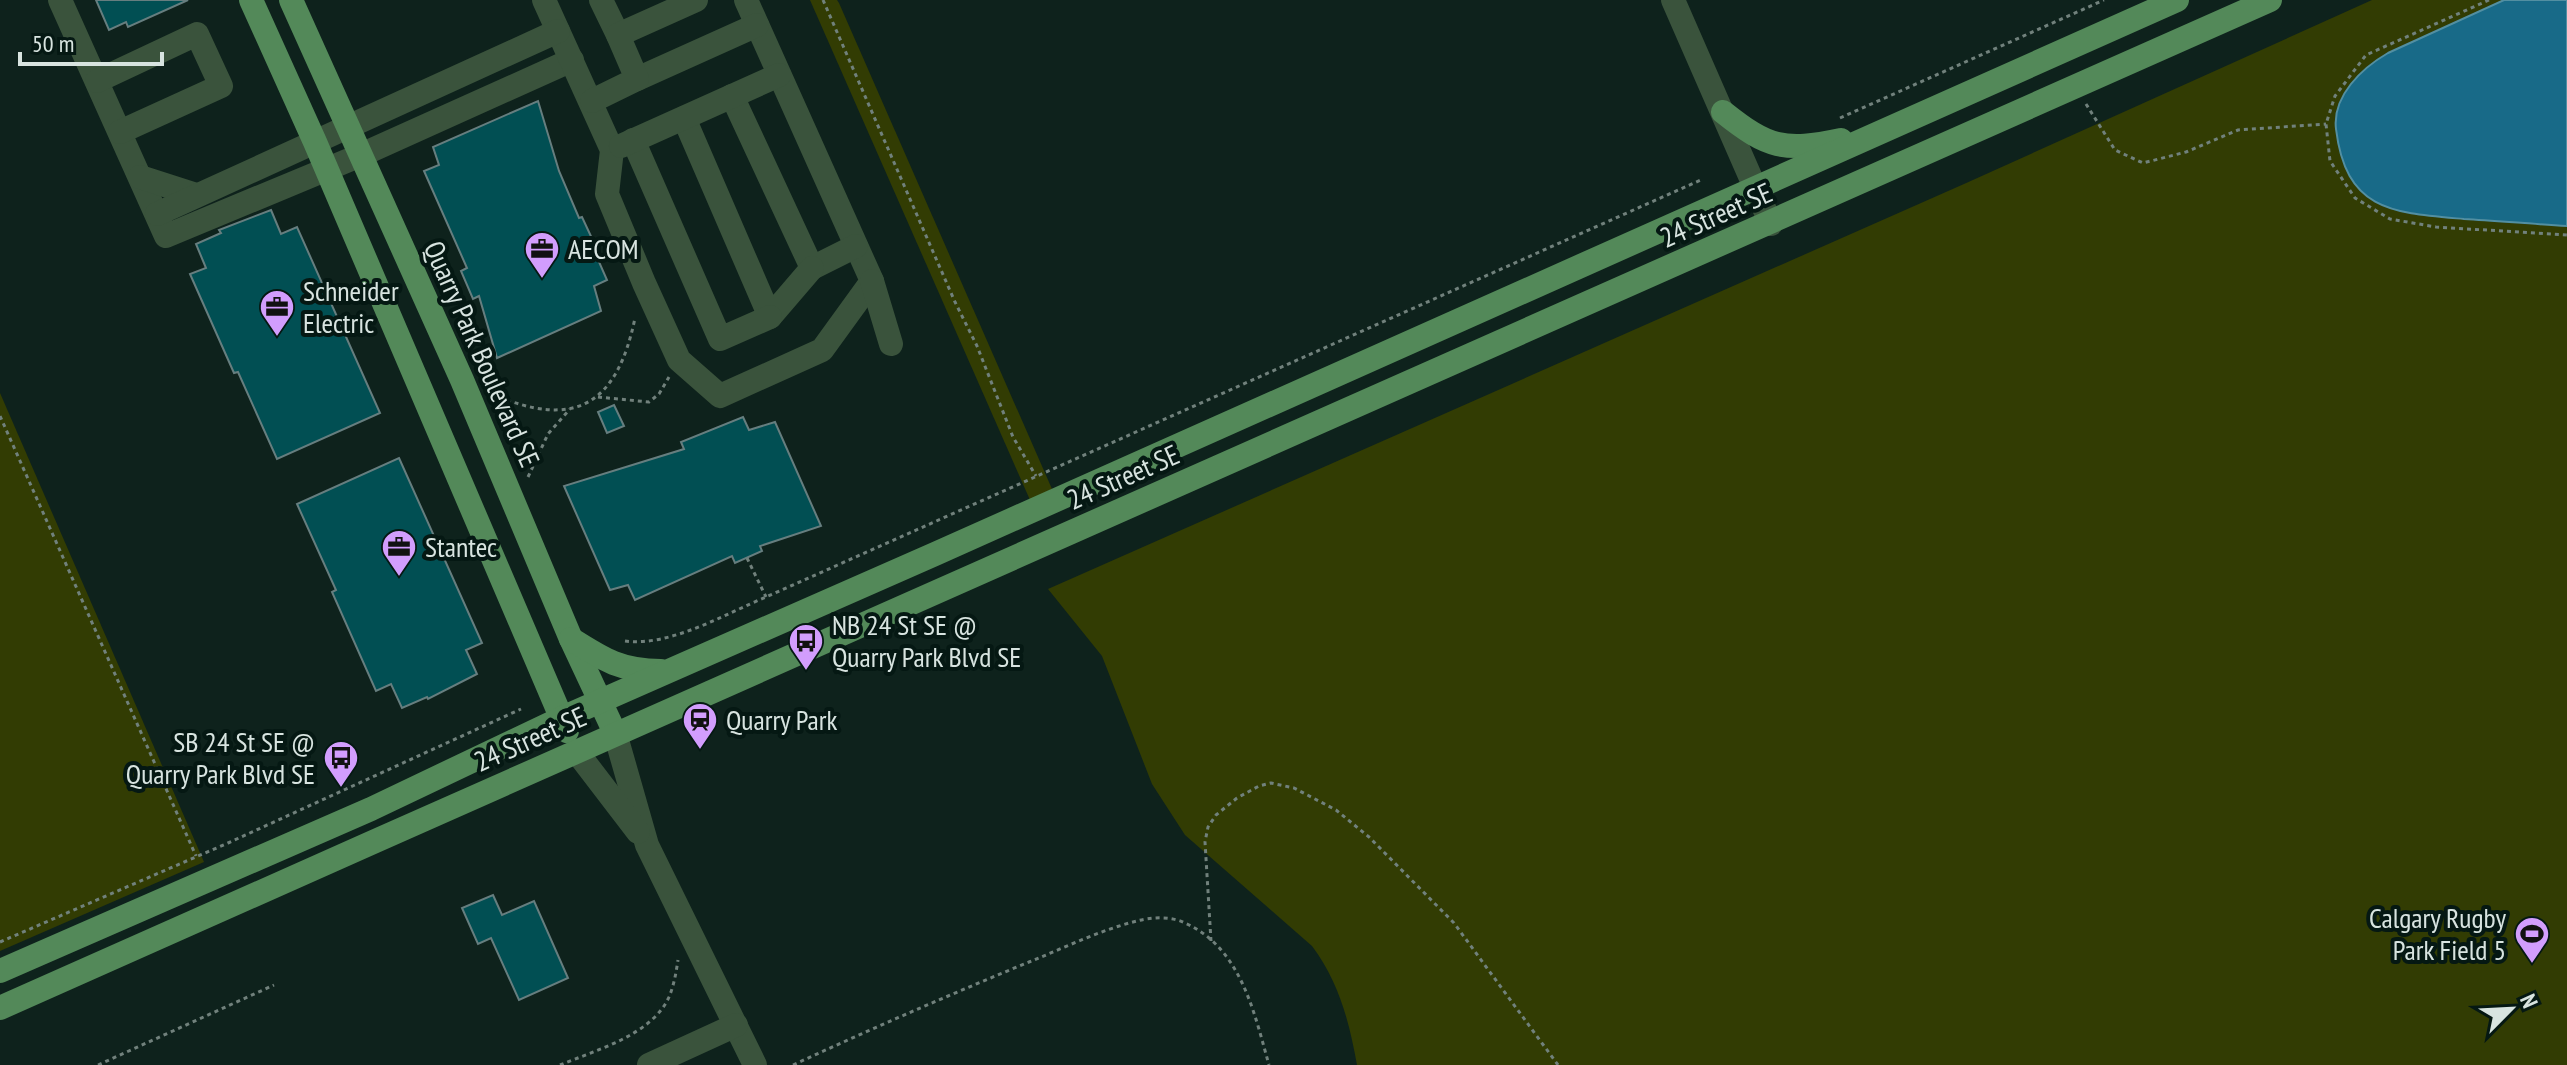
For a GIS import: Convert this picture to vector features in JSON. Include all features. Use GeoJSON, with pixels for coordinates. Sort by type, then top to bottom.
{"type":"FeatureCollection","features":[{"type":"Feature","properties":{"kind":"main road"},"geometry":{"type":"LineString","coordinates":[[251,0],[327,168],[576,751]]}},
{"type":"Feature","properties":{"kind":"main road","name":"Quarry Park Boulevard SE"},"geometry":{"type":"LineString","coordinates":[[291,0],[615,733]]}},
{"type":"Feature","properties":{"kind":"main road","name":"24 Street SE"},"geometry":{"type":"LineString","coordinates":[[0,971],[371,809],[562,718],[2177,0]]}},
{"type":"Feature","properties":{"kind":"main road","name":"24 Street SE"},"geometry":{"type":"LineString","coordinates":[[0,1008],[2270,0]]}},
{"type":"Feature","properties":{"kind":"main road"},"geometry":{"type":"LineString","coordinates":[[1723,112],[1751,135],[1773,145],[1793,147],[1879,133]]}},
{"type":"Feature","properties":{"kind":"main road"},"geometry":{"type":"LineString","coordinates":[[571,639],[631,671],[670,671]]}},
{"type":"Feature","properties":{"kind":"street"},"geometry":{"type":"LineString","coordinates":[[60,0],[162,225]]}},
{"type":"Feature","properties":{"kind":"street"},"geometry":{"type":"LineString","coordinates":[[544,0],[592,101],[622,145],[720,339],[770,317],[812,268],[856,246]]}},
{"type":"Feature","properties":{"kind":"street"},"geometry":{"type":"LineString","coordinates":[[601,0],[637,79]]}},
{"type":"Feature","properties":{"kind":"street"},"geometry":{"type":"LineString","coordinates":[[618,35],[696,0]]}},
{"type":"Feature","properties":{"kind":"street"},"geometry":{"type":"LineString","coordinates":[[746,0],[872,281],[891,344]]}},
{"type":"Feature","properties":{"kind":"street"},"geometry":{"type":"LineString","coordinates":[[1673,0],[1771,224]]}},
{"type":"Feature","properties":{"kind":"street"},"geometry":{"type":"LineString","coordinates":[[592,101],[757,25]]}},
{"type":"Feature","properties":{"kind":"street"},"geometry":{"type":"LineString","coordinates":[[162,225],[196,195],[558,31]]}},
{"type":"Feature","properties":{"kind":"street"},"geometry":{"type":"LineString","coordinates":[[97,81],[197,34],[221,86],[120,132]]}},
{"type":"Feature","properties":{"kind":"street"},"geometry":{"type":"LineString","coordinates":[[162,225],[361,155],[572,60]]}},
{"type":"Feature","properties":{"kind":"street"},"geometry":{"type":"LineString","coordinates":[[779,75],[622,145],[607,194],[679,360],[720,396],[822,350],[872,281]]}},
{"type":"Feature","properties":{"kind":"street"},"geometry":{"type":"LineString","coordinates":[[732,96],[812,268]]}},
{"type":"Feature","properties":{"kind":"street"},"geometry":{"type":"LineString","coordinates":[[684,118],[770,317]]}},
{"type":"Feature","properties":{"kind":"street"},"geometry":{"type":"LineString","coordinates":[[140,177],[196,195]]}},
{"type":"Feature","properties":{"kind":"street"},"geometry":{"type":"LineString","coordinates":[[615,733],[647,845],[755,1065]]}},
{"type":"Feature","properties":{"kind":"street"},"geometry":{"type":"LineString","coordinates":[[576,751],[647,845]]}},
{"type":"Feature","properties":{"kind":"street"},"geometry":{"type":"LineString","coordinates":[[649,1065],[736,1025]]}},
{"type":"Feature","properties":{"kind":"path"},"geometry":{"type":"LineString","coordinates":[[823,0],[977,346],[1013,437],[1036,476]]}},
{"type":"Feature","properties":{"kind":"path"},"geometry":{"type":"LineString","coordinates":[[1830,121],[2104,0]]}},
{"type":"Feature","properties":{"kind":"path"},"geometry":{"type":"LineString","coordinates":[[2489,0],[2366,55],[2335,96],[2326,124],[2330,161],[2355,198],[2390,219],[2436,227],[2567,235]]}},
{"type":"Feature","properties":{"kind":"path"},"geometry":{"type":"LineString","coordinates":[[2078,86],[2089,111],[2115,150],[2143,163],[2186,152],[2238,130],[2326,124]]}},
{"type":"Feature","properties":{"kind":"path"},"geometry":{"type":"LineString","coordinates":[[625,641],[638,642],[674,635],[766,597],[1703,179]]}},
{"type":"Feature","properties":{"kind":"path"},"geometry":{"type":"LineString","coordinates":[[598,397],[624,361],[636,316]]}},
{"type":"Feature","properties":{"kind":"path"},"geometry":{"type":"LineString","coordinates":[[491,393],[540,410],[570,409],[598,397],[651,402],[679,360]]}},
{"type":"Feature","properties":{"kind":"path"},"geometry":{"type":"LineString","coordinates":[[528,477],[548,434],[570,409]]}},
{"type":"Feature","properties":{"kind":"path"},"geometry":{"type":"LineString","coordinates":[[0,416],[196,856]]}},
{"type":"Feature","properties":{"kind":"path"},"geometry":{"type":"LineString","coordinates":[[747,558],[766,597]]}},
{"type":"Feature","properties":{"kind":"path"},"geometry":{"type":"LineString","coordinates":[[0,942],[521,709]]}},
{"type":"Feature","properties":{"kind":"path"},"geometry":{"type":"LineString","coordinates":[[1211,941],[1205,842],[1208,827],[1216,815],[1248,790],[1271,783],[1294,788],[1336,810],[1369,837],[1454,923],[1558,1065]]}},
{"type":"Feature","properties":{"kind":"path"},"geometry":{"type":"LineString","coordinates":[[793,1065],[929,1003],[1136,921],[1159,918],[1184,922],[1211,941],[1237,970],[1247,990],[1269,1065]]}},
{"type":"Feature","properties":{"kind":"path"},"geometry":{"type":"LineString","coordinates":[[560,1065],[615,1042],[655,1016],[668,999],[678,960]]}},
{"type":"Feature","properties":{"kind":"path"},"geometry":{"type":"LineString","coordinates":[[98,1065],[274,985]]}},
{"type":"Feature","properties":{"kind":"green space"},"geometry":{"type":"Polygon","coordinates":[[[810,0],[837,0],[839,3],[1052,489],[1030,500],[810,0]]]}},
{"type":"Feature","properties":{"kind":"green space"},"geometry":{"type":"Polygon","coordinates":[[[2372,0],[2567,0],[2567,1065],[1357,1065],[1342,1002],[1312,946],[1185,835],[1152,784],[1102,656],[1048,589],[2372,0]]]}},
{"type":"Feature","properties":{"kind":"green space"},"geometry":{"type":"Polygon","coordinates":[[[0,393],[204,862],[0,951],[0,393]]]}},
{"type":"Feature","properties":{"kind":"water"},"geometry":{"type":"Polygon","coordinates":[[[2504,0],[2567,0],[2567,226],[2416,214],[2378,203],[2362,192],[2350,177],[2342,156],[2336,117],[2344,94],[2359,75],[2388,53],[2504,0]]]}},
{"type":"Feature","properties":{"kind":"building"},"geometry":{"type":"Polygon","coordinates":[[[96,0],[188,0],[128,27],[126,22],[109,30],[96,0]]]}},
{"type":"Feature","properties":{"kind":"building"},"geometry":{"type":"Polygon","coordinates":[[[538,101],[559,171],[579,218],[582,217],[595,245],[592,246],[607,280],[594,286],[601,311],[497,358],[479,296],[473,299],[461,271],[467,268],[424,171],[439,165],[433,147],[538,101]]]}},
{"type":"Feature","properties":{"kind":"building","name":"Schneider Electric"},"geometry":{"type":"Polygon","coordinates":[[[271,210],[281,234],[297,227],[380,413],[277,459],[190,274],[206,268],[196,244],[221,233],[219,230],[271,210]]]}},
{"type":"Feature","properties":{"kind":"building"},"geometry":{"type":"Polygon","coordinates":[[[614,405],[624,426],[607,433],[598,412],[614,405]]]}},
{"type":"Feature","properties":{"kind":"building"},"geometry":{"type":"Polygon","coordinates":[[[743,417],[749,430],[775,422],[821,526],[760,546],[762,551],[735,563],[732,556],[635,600],[628,585],[610,590],[564,486],[684,449],[681,442],[743,417]]]}},
{"type":"Feature","properties":{"kind":"building","name":"Stantec"},"geometry":{"type":"Polygon","coordinates":[[[399,458],[482,643],[466,650],[477,674],[428,699],[402,708],[391,684],[376,691],[332,592],[336,590],[297,504],[399,458]]]}},
{"type":"Feature","properties":{"kind":"building"},"geometry":{"type":"Polygon","coordinates":[[[493,895],[502,915],[534,901],[568,978],[519,1000],[491,938],[478,944],[462,908],[493,895]]]}},
{"type":"Feature","properties":{"kind":"place","name":"AECOM"},"geometry":{"type":"Point","coordinates":[542,280]}},
{"type":"Feature","properties":{"kind":"place","name":"Schneider Electric"},"geometry":{"type":"Point","coordinates":[277,338]}},
{"type":"Feature","properties":{"kind":"place","name":"Stantec"},"geometry":{"type":"Point","coordinates":[399,578]}},
{"type":"Feature","properties":{"kind":"place","name":"NB 24 St SE @ Quarry Park Blvd SE"},"geometry":{"type":"Point","coordinates":[806,672]}},
{"type":"Feature","properties":{"kind":"place","name":"Quarry Park"},"geometry":{"type":"Point","coordinates":[700,751]}},
{"type":"Feature","properties":{"kind":"place","name":"SB 24 St SE @ Quarry Park Blvd SE"},"geometry":{"type":"Point","coordinates":[341,789]}},
{"type":"Feature","properties":{"kind":"place","name":"Calgary Rugby Park Field 5"},"geometry":{"type":"Point","coordinates":[2532,965]}}]}
